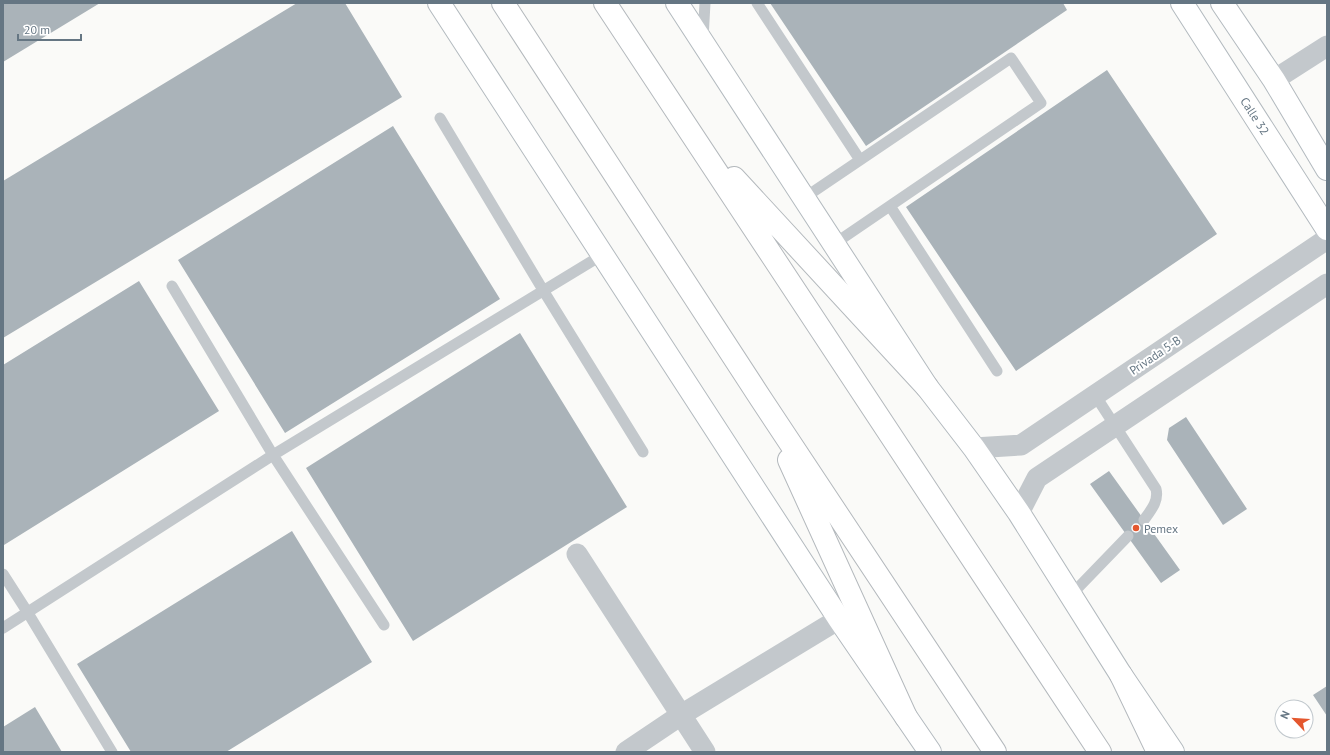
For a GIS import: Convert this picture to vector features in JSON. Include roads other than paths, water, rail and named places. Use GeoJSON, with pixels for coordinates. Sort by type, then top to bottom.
{"type":"FeatureCollection","features":[{"type":"Feature","properties":{"kind":"main road"},"geometry":{"type":"LineString","coordinates":[[439,3],[839,619],[930,752]]}},
{"type":"Feature","properties":{"kind":"main road"},"geometry":{"type":"LineString","coordinates":[[504,3],[761,399],[995,752]]}},
{"type":"Feature","properties":{"kind":"main road"},"geometry":{"type":"LineString","coordinates":[[605,3],[1100,752]]}},
{"type":"Feature","properties":{"kind":"main road"},"geometry":{"type":"LineString","coordinates":[[677,3],[927,386],[974,448],[1019,513],[1071,596],[1173,752]]}},
{"type":"Feature","properties":{"kind":"main road","name":"Calle 32"},"geometry":{"type":"LineString","coordinates":[[1182,3],[1327,229]]}},
{"type":"Feature","properties":{"kind":"main road"},"geometry":{"type":"LineString","coordinates":[[1222,3],[1274,80],[1327,169]]}},
{"type":"Feature","properties":{"kind":"main road"},"geometry":{"type":"LineString","coordinates":[[685,124],[783,232],[927,386]]}},
{"type":"Feature","properties":{"kind":"main road"},"geometry":{"type":"LineString","coordinates":[[761,399],[906,716]]}},
{"type":"Feature","properties":{"kind":"main road"},"geometry":{"type":"LineString","coordinates":[[1122,675],[1158,752]]}},
{"type":"Feature","properties":{"kind":"street"},"geometry":{"type":"LineString","coordinates":[[1274,80],[1327,46]]}},
{"type":"Feature","properties":{"kind":"street","name":"Privada 5-B"},"geometry":{"type":"LineString","coordinates":[[974,448],[1021,445],[1327,239]]}},
{"type":"Feature","properties":{"kind":"street"},"geometry":{"type":"LineString","coordinates":[[1019,513],[1037,478],[1327,284]]}},
{"type":"Feature","properties":{"kind":"street"},"geometry":{"type":"LineString","coordinates":[[577,554],[705,752]]}},
{"type":"Feature","properties":{"kind":"street"},"geometry":{"type":"LineString","coordinates":[[626,752],[681,715],[839,619]]}},
{"type":"Feature","properties":{"kind":"lane"},"geometry":{"type":"LineString","coordinates":[[703,44],[705,3]]}},
{"type":"Feature","properties":{"kind":"lane"},"geometry":{"type":"LineString","coordinates":[[757,3],[860,160]]}},
{"type":"Feature","properties":{"kind":"lane"},"geometry":{"type":"LineString","coordinates":[[804,198],[1011,58],[1041,103],[834,244]]}},
{"type":"Feature","properties":{"kind":"lane"},"geometry":{"type":"LineString","coordinates":[[440,118],[543,290],[643,452]]}},
{"type":"Feature","properties":{"kind":"lane"},"geometry":{"type":"LineString","coordinates":[[890,206],[997,371]]}},
{"type":"Feature","properties":{"kind":"lane"},"geometry":{"type":"LineString","coordinates":[[3,628],[273,455],[602,255]]}},
{"type":"Feature","properties":{"kind":"lane"},"geometry":{"type":"LineString","coordinates":[[172,286],[273,455],[384,625]]}},
{"type":"Feature","properties":{"kind":"lane"},"geometry":{"type":"LineString","coordinates":[[1095,395],[1156,489],[1158,497],[1154,506],[1144,520]]}},
{"type":"Feature","properties":{"kind":"lane"},"geometry":{"type":"LineString","coordinates":[[1071,596],[1128,536]]}},
{"type":"Feature","properties":{"kind":"lane"},"geometry":{"type":"LineString","coordinates":[[3,574],[28,612],[112,752]]}},
{"type":"Feature","properties":{"kind":"place","name":"Pemex"},"geometry":{"type":"Point","coordinates":[1136,528]}}]}
